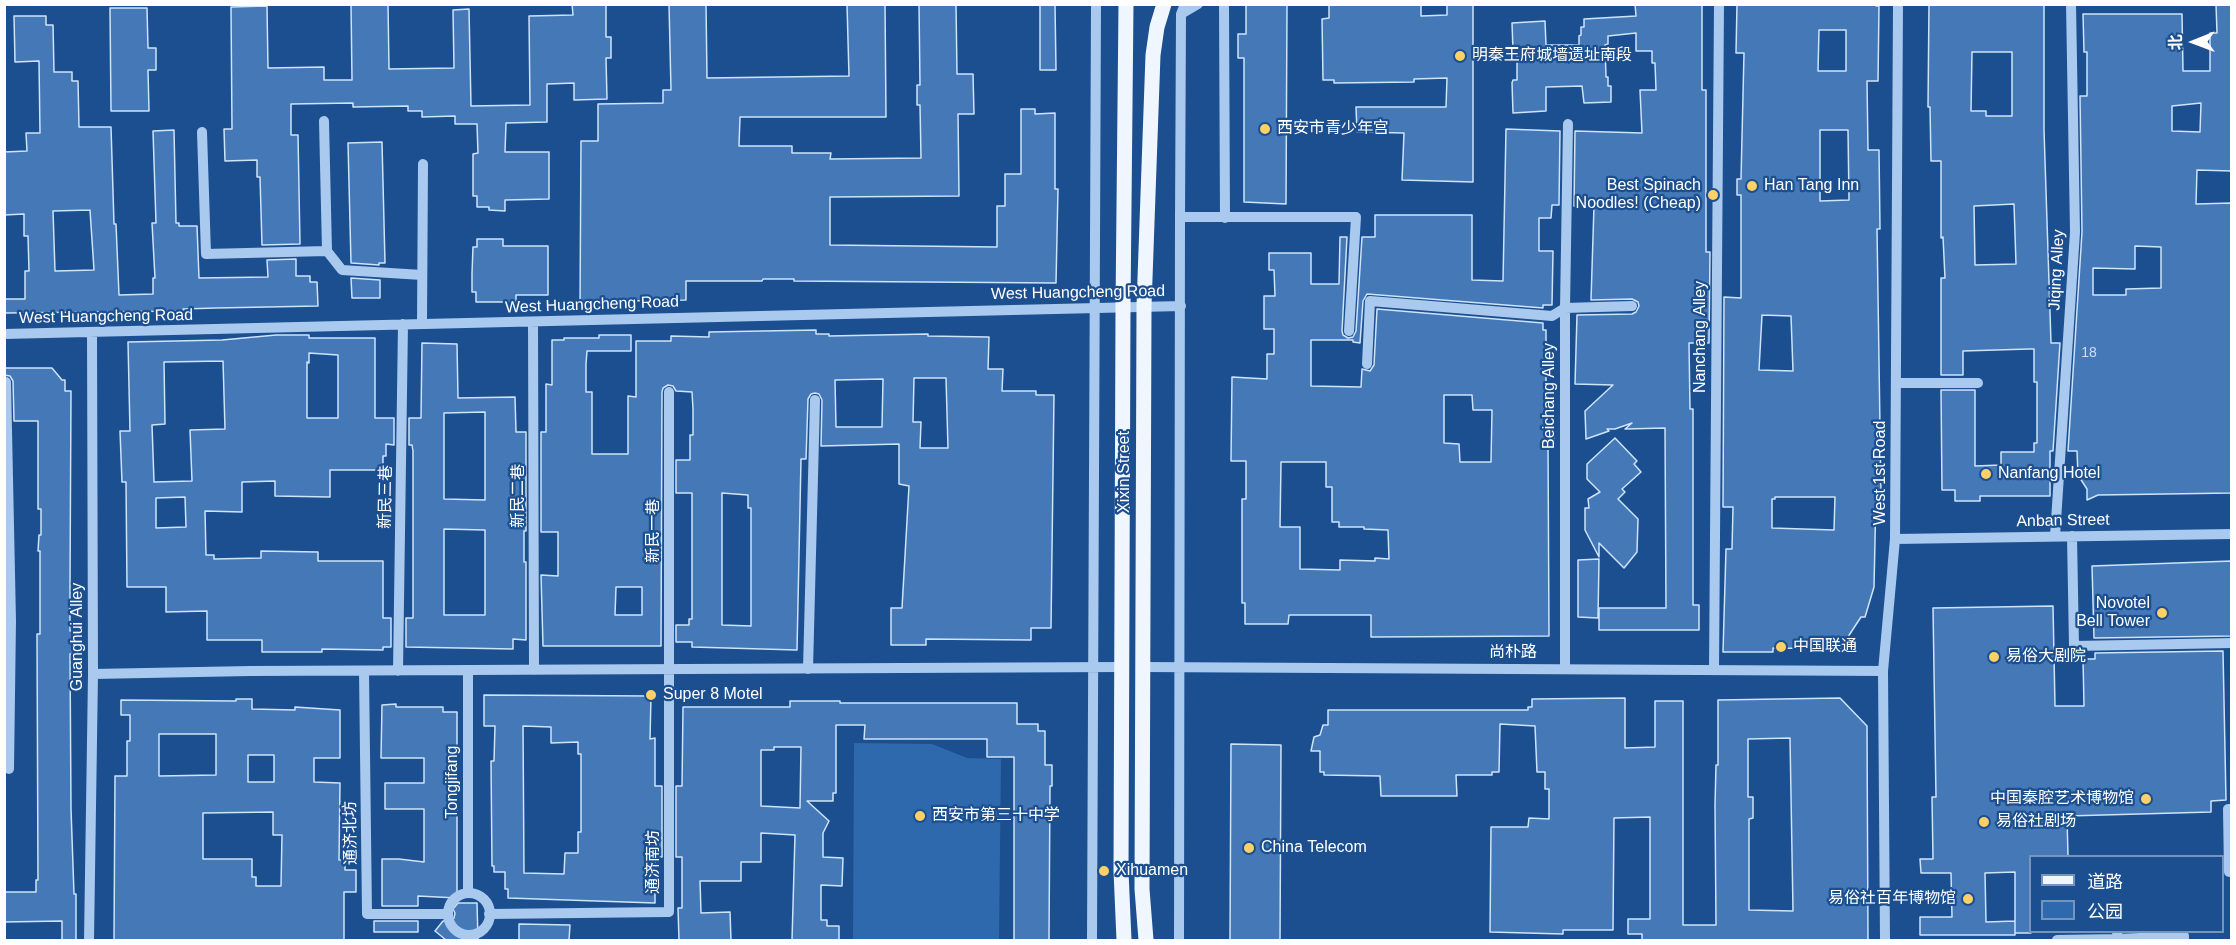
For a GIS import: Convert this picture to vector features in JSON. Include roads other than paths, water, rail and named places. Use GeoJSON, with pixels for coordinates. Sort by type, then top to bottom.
{"type":"FeatureCollection","features":[{"type":"Feature","properties":{"kind":"main road","name":"Xixin Street"},"geometry":{"type":"LineString","coordinates":[[1124,940],[1121,871],[1126,4]]}},
{"type":"Feature","properties":{"kind":"main road"},"geometry":{"type":"LineString","coordinates":[[1125,28],[1133,4]]}},
{"type":"Feature","properties":{"kind":"main road","name":"Xixin Street"},"geometry":{"type":"LineString","coordinates":[[1146,940],[1142,889],[1144,306],[1153,56],[1157,27],[1164,4]]}},
{"type":"Feature","properties":{"kind":"street"},"geometry":{"type":"LineString","coordinates":[[1092,940],[1095,667],[1096,4]]}},
{"type":"Feature","properties":{"kind":"street"},"geometry":{"type":"LineString","coordinates":[[1179,940],[1180,217],[1183,9],[1198,4]]}},
{"type":"Feature","properties":{"kind":"street"},"geometry":{"type":"LineString","coordinates":[[1224,4],[1224,218]]}},
{"type":"Feature","properties":{"kind":"street","name":"Nanchang Alley"},"geometry":{"type":"LineString","coordinates":[[1714,669],[1719,4]]}},
{"type":"Feature","properties":{"kind":"street","name":"West 1st Road"},"geometry":{"type":"LineString","coordinates":[[1885,940],[1883,671],[1896,539],[1898,4]]}},
{"type":"Feature","properties":{"kind":"street","name":"Jiqing Alley"},"geometry":{"type":"LineString","coordinates":[[2055,536],[2075,232],[2071,4]]}},
{"type":"Feature","properties":{"kind":"street"},"geometry":{"type":"LineString","coordinates":[[324,121],[327,251],[342,270],[422,275]]}},
{"type":"Feature","properties":{"kind":"street","name":"Beichang Alley"},"geometry":{"type":"LineString","coordinates":[[1565,668],[1565,308],[1568,124]]}},
{"type":"Feature","properties":{"kind":"street"},"geometry":{"type":"LineString","coordinates":[[202,132],[206,254],[327,251]]}},
{"type":"Feature","properties":{"kind":"street"},"geometry":{"type":"LineString","coordinates":[[422,323],[423,164]]}},
{"type":"Feature","properties":{"kind":"street"},"geometry":{"type":"LineString","coordinates":[[1180,217],[1356,218],[1349,330]]}},
{"type":"Feature","properties":{"kind":"street"},"geometry":{"type":"LineString","coordinates":[[1367,364],[1370,301],[1552,316],[1565,308],[1632,306]]}},
{"type":"Feature","properties":{"kind":"street","name":"West Huangcheng Road"},"geometry":{"type":"LineString","coordinates":[[4,334],[1180,306]]}},
{"type":"Feature","properties":{"kind":"street","name":"新民二巷"},"geometry":{"type":"LineString","coordinates":[[533,322],[534,670]]}},
{"type":"Feature","properties":{"kind":"street","name":"新民三巷"},"geometry":{"type":"LineString","coordinates":[[398,671],[403,324]]}},
{"type":"Feature","properties":{"kind":"street","name":"Guanghui Alley"},"geometry":{"type":"LineString","coordinates":[[88,940],[93,674],[92,333]]}},
{"type":"Feature","properties":{"kind":"street"},"geometry":{"type":"LineString","coordinates":[[6,382],[9,769]]}},
{"type":"Feature","properties":{"kind":"street"},"geometry":{"type":"LineString","coordinates":[[1896,383],[1978,383]]}},
{"type":"Feature","properties":{"kind":"street","name":"新民一巷"},"geometry":{"type":"LineString","coordinates":[[669,392],[669,669]]}},
{"type":"Feature","properties":{"kind":"street"},"geometry":{"type":"LineString","coordinates":[[808,669],[815,400]]}},
{"type":"Feature","properties":{"kind":"street","name":"Anban Street"},"geometry":{"type":"LineString","coordinates":[[1896,539],[2232,534]]}},
{"type":"Feature","properties":{"kind":"street"},"geometry":{"type":"LineString","coordinates":[[2072,536],[2074,646],[2232,643]]}},
{"type":"Feature","properties":{"kind":"street","name":"尚朴路"},"geometry":{"type":"LineString","coordinates":[[1142,667],[1883,671]]}},
{"type":"Feature","properties":{"kind":"street"},"geometry":{"type":"LineString","coordinates":[[93,674],[468,670],[1122,668]]}},
{"type":"Feature","properties":{"kind":"street","name":"通济南坊"},"geometry":{"type":"LineString","coordinates":[[489,914],[669,912],[669,669]]}},
{"type":"Feature","properties":{"kind":"street","name":"Tongjifang"},"geometry":{"type":"LineString","coordinates":[[468,670],[468,893]]}},
{"type":"Feature","properties":{"kind":"street","name":"通济北坊"},"geometry":{"type":"LineString","coordinates":[[364,671],[367,914],[448,914]]}},
{"type":"Feature","properties":{"kind":"street"},"geometry":{"type":"LineString","coordinates":[[2228,872],[2228,809],[2232,809]]}},
{"type":"Feature","properties":{"kind":"street"},"geometry":{"type":"LineString","coordinates":[[463,893],[474,893],[484,899],[489,908],[489,914],[489,920],[483,929],[468,938],[453,928],[448,919],[448,908],[453,898],[463,893]]}},
{"type":"Feature","properties":{"kind":"street"},"geometry":{"type":"LineString","coordinates":[[2057,940],[2117,935],[2184,936]]}},
{"type":"Feature","properties":{"kind":"place","name":"明秦王府城墙遗址南段"},"geometry":{"type":"Point","coordinates":[1460,56]}},
{"type":"Feature","properties":{"kind":"place","name":"西安市青少年宫"},"geometry":{"type":"Point","coordinates":[1265,129]}},
{"type":"Feature","properties":{"kind":"place","name":"Han Tang Inn"},"geometry":{"type":"Point","coordinates":[1752,186]}},
{"type":"Feature","properties":{"kind":"place","name":"Best Spinach Noodles! (Cheap)"},"geometry":{"type":"Point","coordinates":[1713,195]}},
{"type":"Feature","properties":{"kind":"place","name":"Nanfang Hotel"},"geometry":{"type":"Point","coordinates":[1986,474]}},
{"type":"Feature","properties":{"kind":"place","name":"Novotel Bell Tower"},"geometry":{"type":"Point","coordinates":[2162,613]}},
{"type":"Feature","properties":{"kind":"place","name":"中国联通"},"geometry":{"type":"Point","coordinates":[1781,647]}},
{"type":"Feature","properties":{"kind":"place","name":"易俗大剧院"},"geometry":{"type":"Point","coordinates":[1994,657]}},
{"type":"Feature","properties":{"kind":"place","name":"Super 8 Motel"},"geometry":{"type":"Point","coordinates":[651,695]}},
{"type":"Feature","properties":{"kind":"place","name":"中国秦腔艺术博物馆"},"geometry":{"type":"Point","coordinates":[2146,799]}},
{"type":"Feature","properties":{"kind":"place","name":"西安市第三十中学"},"geometry":{"type":"Point","coordinates":[920,816]}},
{"type":"Feature","properties":{"kind":"place","name":"易俗社剧场"},"geometry":{"type":"Point","coordinates":[1984,822]}},
{"type":"Feature","properties":{"kind":"place","name":"China Telecom"},"geometry":{"type":"Point","coordinates":[1249,848]}},
{"type":"Feature","properties":{"kind":"place","name":"Xihuamen"},"geometry":{"type":"Point","coordinates":[1104,871]}},
{"type":"Feature","properties":{"kind":"place","name":"易俗社百年博物馆"},"geometry":{"type":"Point","coordinates":[1968,899]}}]}
